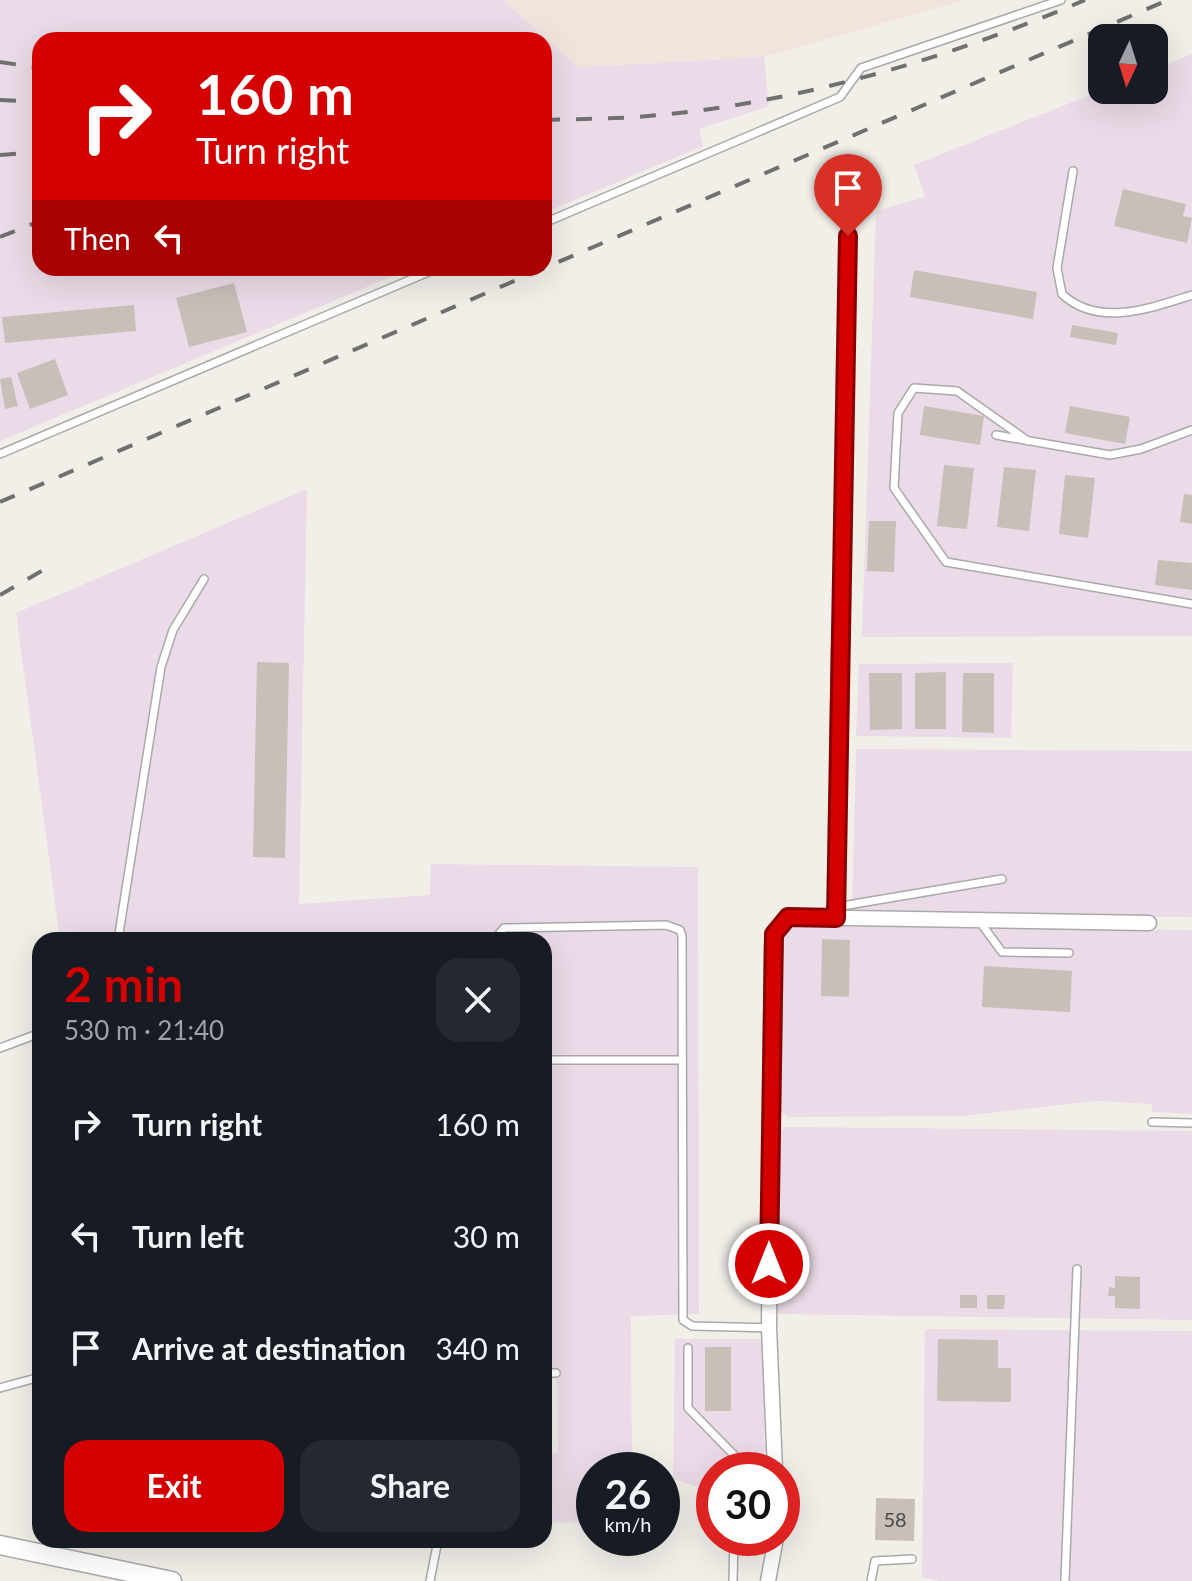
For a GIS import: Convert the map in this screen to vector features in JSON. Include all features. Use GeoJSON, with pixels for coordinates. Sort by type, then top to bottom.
{"type":"FeatureCollection","features":[{"type":"Feature","properties":{"kind":"street"},"geometry":{"type":"LineString","coordinates":[[836,913],[839,649]]}},
{"type":"Feature","properties":{"kind":"street"},"geometry":{"type":"LineString","coordinates":[[774,1452],[769,1328],[774,934],[788,917],[836,913],[980,922],[1149,923]]}},
{"type":"Feature","properties":{"kind":"street"},"geometry":{"type":"LineString","coordinates":[[0,1545],[172,1581]]}},
{"type":"Feature","properties":{"kind":"street"},"geometry":{"type":"LineString","coordinates":[[768,1581],[773,1556]]}},
{"type":"Feature","properties":{"kind":"lane"},"geometry":{"type":"LineString","coordinates":[[552,220],[840,97],[861,68],[1061,0]]}},
{"type":"Feature","properties":{"kind":"lane"},"geometry":{"type":"LineString","coordinates":[[1073,171],[1057,268],[1062,294],[1080,308],[1116,313],[1142,311],[1192,295]]}},
{"type":"Feature","properties":{"kind":"lane"},"geometry":{"type":"LineString","coordinates":[[839,649],[848,236]]}},
{"type":"Feature","properties":{"kind":"lane"},"geometry":{"type":"LineString","coordinates":[[0,454],[419,276]]}},
{"type":"Feature","properties":{"kind":"lane"},"geometry":{"type":"LineString","coordinates":[[1028,441],[957,391],[914,388],[898,413],[894,488],[946,562],[1192,604]]}},
{"type":"Feature","properties":{"kind":"lane"},"geometry":{"type":"LineString","coordinates":[[996,435],[1110,455],[1141,449],[1192,430]]}},
{"type":"Feature","properties":{"kind":"lane"},"geometry":{"type":"LineString","coordinates":[[119,932],[161,667],[173,630],[204,579]]}},
{"type":"Feature","properties":{"kind":"lane"},"geometry":{"type":"LineString","coordinates":[[836,913],[1002,879]]}},
{"type":"Feature","properties":{"kind":"lane"},"geometry":{"type":"LineString","coordinates":[[980,922],[1002,952],[1069,953]]}},
{"type":"Feature","properties":{"kind":"lane"},"geometry":{"type":"LineString","coordinates":[[501,932],[504,928],[666,925],[680,930],[683,1320],[692,1326],[769,1328]]}},
{"type":"Feature","properties":{"kind":"lane"},"geometry":{"type":"LineString","coordinates":[[0,1048],[32,1036]]}},
{"type":"Feature","properties":{"kind":"lane"},"geometry":{"type":"LineString","coordinates":[[552,1060],[682,1060]]}},
{"type":"Feature","properties":{"kind":"lane"},"geometry":{"type":"LineString","coordinates":[[1152,1122],[1192,1123]]}},
{"type":"Feature","properties":{"kind":"lane"},"geometry":{"type":"LineString","coordinates":[[1065,1581],[1077,1269]]}},
{"type":"Feature","properties":{"kind":"lane"},"geometry":{"type":"LineString","coordinates":[[688,1348],[688,1408],[731,1452]]}},
{"type":"Feature","properties":{"kind":"lane"},"geometry":{"type":"LineString","coordinates":[[0,1388],[32,1379]]}},
{"type":"Feature","properties":{"kind":"lane"},"geometry":{"type":"LineString","coordinates":[[430,1581],[436,1548]]}},
{"type":"Feature","properties":{"kind":"lane"},"geometry":{"type":"LineString","coordinates":[[733,1581],[734,1556]]}},
{"type":"Feature","properties":{"kind":"lane"},"geometry":{"type":"LineString","coordinates":[[871,1581],[875,1561],[912,1559]]}},
{"type":"Feature","properties":{"kind":"shaded area"},"geometry":{"type":"Polygon","coordinates":[[[0,0],[503,0],[539,32],[32,32],[32,276],[393,276],[0,441],[0,0]]]}},
{"type":"Feature","properties":{"kind":"shaded area"},"geometry":{"type":"Polygon","coordinates":[[[503,0],[966,0],[764,57],[578,67],[552,44],[552,32],[539,32],[503,0]]]}},
{"type":"Feature","properties":{"kind":"shaded area"},"geometry":{"type":"Polygon","coordinates":[[[552,44],[578,67],[764,57],[769,106],[699,129],[703,146],[552,210],[552,44]]]}},
{"type":"Feature","properties":{"kind":"shaded area"},"geometry":{"type":"Polygon","coordinates":[[[1192,54],[1192,636],[862,637],[876,211],[925,197],[914,165],[1088,96],[1088,104],[1168,104],[1168,64],[1192,54]]]}},
{"type":"Feature","properties":{"kind":"shaded area"},"geometry":{"type":"Polygon","coordinates":[[[307,489],[299,904],[430,895],[431,864],[698,867],[699,1314],[631,1316],[632,1452],[576,1452],[576,1523],[552,1522],[552,1453],[558,1453],[557,1379],[552,1379],[552,932],[59,932],[16,613],[307,489]]]}},
{"type":"Feature","properties":{"kind":"shaded area"},"geometry":{"type":"Polygon","coordinates":[[[1013,663],[1011,738],[856,736],[859,664],[1013,663]]]}},
{"type":"Feature","properties":{"kind":"shaded area"},"geometry":{"type":"Polygon","coordinates":[[[856,749],[1192,751],[1192,917],[852,914],[856,749]]]}},
{"type":"Feature","properties":{"kind":"shaded area"},"geometry":{"type":"Polygon","coordinates":[[[793,926],[1192,930],[1192,1114],[1152,1112],[1152,1104],[1095,1101],[964,1116],[788,1117],[779,1110],[780,942],[793,926]]]}},
{"type":"Feature","properties":{"kind":"shaded area"},"geometry":{"type":"Polygon","coordinates":[[[786,1127],[1192,1131],[1192,1320],[776,1314],[778,1133],[786,1127]]]}},
{"type":"Feature","properties":{"kind":"shaded area"},"geometry":{"type":"Polygon","coordinates":[[[925,1329],[1192,1331],[1192,1581],[939,1581],[922,1577],[925,1329]]]}},
{"type":"Feature","properties":{"kind":"shaded area"},"geometry":{"type":"Polygon","coordinates":[[[675,1339],[763,1339],[765,1452],[696,1452],[696,1486],[680,1481],[680,1452],[673,1452],[675,1339]]]}},
{"type":"Feature","properties":{"kind":"building"},"geometry":{"type":"Polygon","coordinates":[[[1123,189],[1186,204],[1183,216],[1192,218],[1187,243],[1114,226],[1123,189]]]}},
{"type":"Feature","properties":{"kind":"building"},"geometry":{"type":"Polygon","coordinates":[[[914,270],[1037,292],[1033,319],[910,297],[914,270]]]}},
{"type":"Feature","properties":{"kind":"building"},"geometry":{"type":"Polygon","coordinates":[[[234,283],[247,332],[189,347],[176,298],[234,283]]]}},
{"type":"Feature","properties":{"kind":"building"},"geometry":{"type":"Polygon","coordinates":[[[134,305],[136,331],[5,343],[2,317],[134,305]]]}},
{"type":"Feature","properties":{"kind":"building"},"geometry":{"type":"Polygon","coordinates":[[[1072,325],[1118,333],[1116,345],[1070,337],[1072,325]]]}},
{"type":"Feature","properties":{"kind":"building"},"geometry":{"type":"Polygon","coordinates":[[[55,359],[68,395],[30,409],[17,373],[55,359]]]}},
{"type":"Feature","properties":{"kind":"building"},"geometry":{"type":"Polygon","coordinates":[[[11,377],[18,406],[5,409],[0,379],[11,377]]]}},
{"type":"Feature","properties":{"kind":"building"},"geometry":{"type":"Polygon","coordinates":[[[924,406],[984,416],[980,445],[920,435],[924,406]]]}},
{"type":"Feature","properties":{"kind":"building"},"geometry":{"type":"Polygon","coordinates":[[[1070,406],[1130,417],[1125,444],[1065,433],[1070,406]]]}},
{"type":"Feature","properties":{"kind":"building"},"geometry":{"type":"Polygon","coordinates":[[[944,465],[974,468],[967,529],[937,526],[944,465]]]}},
{"type":"Feature","properties":{"kind":"building"},"geometry":{"type":"Polygon","coordinates":[[[1004,467],[1036,470],[1029,531],[997,527],[1004,467]]]}},
{"type":"Feature","properties":{"kind":"building"},"geometry":{"type":"Polygon","coordinates":[[[1065,475],[1095,478],[1088,538],[1059,534],[1065,475]]]}},
{"type":"Feature","properties":{"kind":"building"},"geometry":{"type":"Polygon","coordinates":[[[1184,494],[1192,495],[1192,524],[1180,522],[1184,494]]]}},
{"type":"Feature","properties":{"kind":"building"},"geometry":{"type":"Polygon","coordinates":[[[869,521],[896,521],[894,572],[867,571],[869,521]]]}},
{"type":"Feature","properties":{"kind":"building"},"geometry":{"type":"Polygon","coordinates":[[[1158,560],[1192,563],[1192,590],[1155,585],[1158,560]]]}},
{"type":"Feature","properties":{"kind":"building"},"geometry":{"type":"Polygon","coordinates":[[[257,662],[289,663],[285,858],[253,857],[257,662]]]}},
{"type":"Feature","properties":{"kind":"building"},"geometry":{"type":"Polygon","coordinates":[[[946,672],[946,729],[915,729],[915,673],[946,672]]]}},
{"type":"Feature","properties":{"kind":"building"},"geometry":{"type":"Polygon","coordinates":[[[869,673],[902,673],[902,729],[870,730],[869,673]]]}},
{"type":"Feature","properties":{"kind":"building"},"geometry":{"type":"Polygon","coordinates":[[[963,673],[994,673],[994,733],[962,732],[963,673]]]}},
{"type":"Feature","properties":{"kind":"building"},"geometry":{"type":"Polygon","coordinates":[[[822,939],[850,940],[849,997],[821,996],[822,939]]]}},
{"type":"Feature","properties":{"kind":"building"},"geometry":{"type":"Polygon","coordinates":[[[984,966],[1072,971],[1070,1012],[982,1007],[984,966]]]}},
{"type":"Feature","properties":{"kind":"building"},"geometry":{"type":"Polygon","coordinates":[[[1115,1276],[1140,1277],[1140,1309],[1115,1308],[1115,1296],[1108,1296],[1109,1287],[1115,1288],[1115,1276]]]}},
{"type":"Feature","properties":{"kind":"building"},"geometry":{"type":"Polygon","coordinates":[[[960,1295],[977,1295],[977,1308],[960,1308],[960,1295]]]}},
{"type":"Feature","properties":{"kind":"building"},"geometry":{"type":"Polygon","coordinates":[[[987,1295],[1005,1295],[1004,1309],[987,1309],[987,1295]]]}},
{"type":"Feature","properties":{"kind":"building"},"geometry":{"type":"Polygon","coordinates":[[[938,1339],[998,1340],[998,1368],[1011,1368],[1011,1402],[937,1401],[938,1339]]]}},
{"type":"Feature","properties":{"kind":"building"},"geometry":{"type":"Polygon","coordinates":[[[705,1347],[731,1347],[731,1411],[705,1411],[705,1347]]]}},
{"type":"Feature","properties":{"kind":"building"},"geometry":{"type":"Polygon","coordinates":[[[876,1498],[915,1499],[914,1541],[875,1540],[876,1498]]]}},
{"type":"Feature","properties":{"kind":"railway"},"geometry":{"type":"LineString","coordinates":[[552,120],[635,117],[703,110],[815,89],[926,59],[1085,0]]}},
{"type":"Feature","properties":{"kind":"railway"},"geometry":{"type":"LineString","coordinates":[[552,265],[1168,0]]}},
{"type":"Feature","properties":{"kind":"railway"},"geometry":{"type":"LineString","coordinates":[[0,62],[32,67]]}},
{"type":"Feature","properties":{"kind":"railway"},"geometry":{"type":"LineString","coordinates":[[0,100],[32,102]]}},
{"type":"Feature","properties":{"kind":"railway"},"geometry":{"type":"LineString","coordinates":[[0,155],[32,153]]}},
{"type":"Feature","properties":{"kind":"railway"},"geometry":{"type":"LineString","coordinates":[[0,237],[32,224]]}},
{"type":"Feature","properties":{"kind":"railway"},"geometry":{"type":"LineString","coordinates":[[0,502],[526,276]]}},
{"type":"Feature","properties":{"kind":"railway"},"geometry":{"type":"LineString","coordinates":[[0,595],[52,565]]}},
{"type":"Feature","properties":{"kind":"route"},"geometry":{"type":"LineString","coordinates":[[769,1264],[774,934],[788,917],[836,918],[848,236]]}}]}
